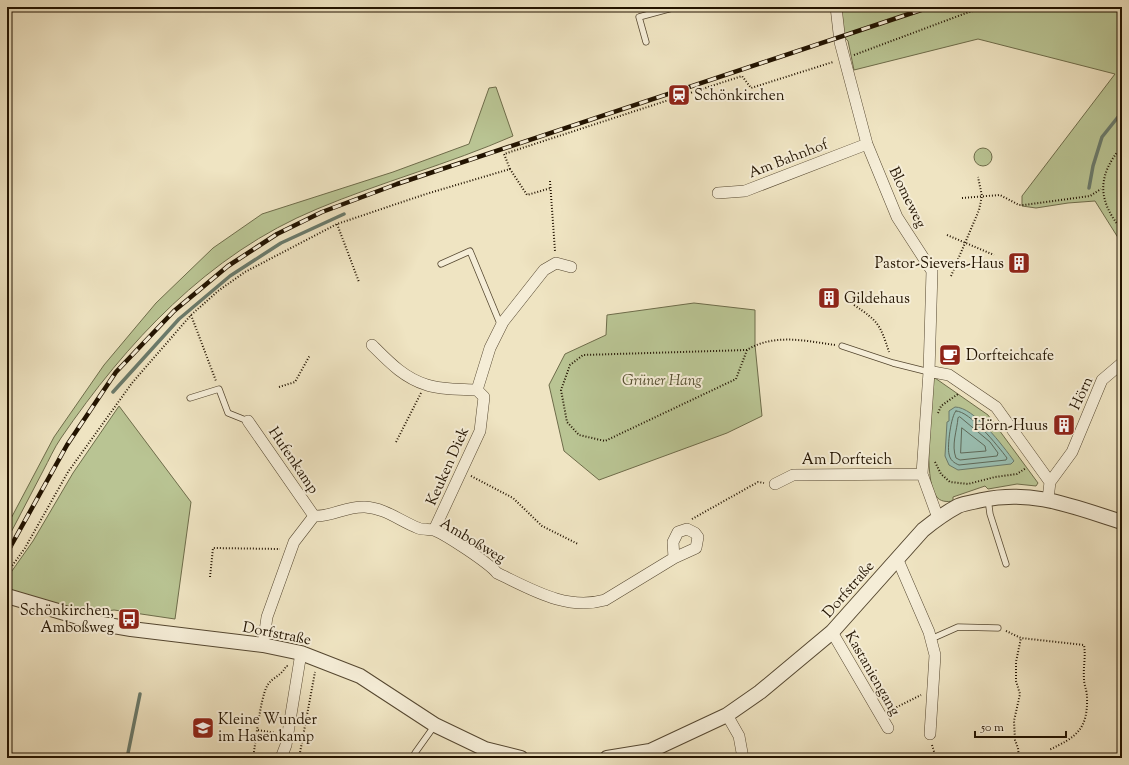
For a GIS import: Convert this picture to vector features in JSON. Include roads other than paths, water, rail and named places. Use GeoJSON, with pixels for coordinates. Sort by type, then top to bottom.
{"type":"FeatureCollection","features":[{"type":"Feature","properties":{"kind":"street","name":"Blomeweg"},"geometry":{"type":"LineString","coordinates":[[836,7],[838,30],[867,144],[897,217],[932,271],[931,372]]}},
{"type":"Feature","properties":{"kind":"street","name":"Am Bahnhof"},"geometry":{"type":"LineString","coordinates":[[718,193],[745,190],[867,144]]}},
{"type":"Feature","properties":{"kind":"street"},"geometry":{"type":"LineString","coordinates":[[372,345],[400,372],[412,379],[425,384],[477,390],[490,348],[501,327],[544,270],[556,263],[570,266]]}},
{"type":"Feature","properties":{"kind":"street","name":"Hörn"},"geometry":{"type":"LineString","coordinates":[[1050,482],[1072,452],[1102,380],[1122,363]]}},
{"type":"Feature","properties":{"kind":"street"},"geometry":{"type":"LineString","coordinates":[[938,518],[922,474],[931,372],[949,375],[996,407],[1036,460],[1050,482],[1048,499]]}},
{"type":"Feature","properties":{"kind":"street","name":"Keuken Diek"},"geometry":{"type":"LineString","coordinates":[[434,530],[480,431],[484,397],[477,390]]}},
{"type":"Feature","properties":{"kind":"street","name":"Hufenkamp"},"geometry":{"type":"LineString","coordinates":[[248,421],[314,516]]}},
{"type":"Feature","properties":{"kind":"street","name":"Am Dorfteich"},"geometry":{"type":"LineString","coordinates":[[775,484],[793,475],[922,474]]}},
{"type":"Feature","properties":{"kind":"street","name":"Dorfstraße"},"geometry":{"type":"LineString","coordinates":[[607,758],[650,750],[727,715],[760,692],[832,632],[923,530],[938,518],[960,505],[999,496],[1024,496],[1048,499],[1122,522]]}},
{"type":"Feature","properties":{"kind":"street","name":"Amboßweg"},"geometry":{"type":"LineString","coordinates":[[314,516],[326,517],[345,508],[365,507],[383,510],[420,529],[434,530],[490,564],[497,572],[546,597],[558,601],[595,603],[605,600],[674,558],[696,548],[698,537],[695,533],[687,529],[678,532],[673,542],[674,558]]}},
{"type":"Feature","properties":{"kind":"street"},"geometry":{"type":"LineString","coordinates":[[263,645],[267,617],[291,549],[294,542],[314,516]]}},
{"type":"Feature","properties":{"kind":"street"},"geometry":{"type":"LineString","coordinates":[[897,558],[931,639],[935,655],[930,734]]}},
{"type":"Feature","properties":{"kind":"street","name":"Dorfstraße"},"geometry":{"type":"LineString","coordinates":[[7,596],[102,624],[131,629],[263,645],[301,653],[317,665],[360,676],[435,725],[485,749],[521,758]]}},
{"type":"Feature","properties":{"kind":"street","name":"Kastaniengang"},"geometry":{"type":"LineString","coordinates":[[832,632],[888,728]]}},
{"type":"Feature","properties":{"kind":"street"},"geometry":{"type":"LineString","coordinates":[[281,758],[286,745],[301,653]]}},
{"type":"Feature","properties":{"kind":"street"},"geometry":{"type":"LineString","coordinates":[[727,715],[739,736],[743,758]]}},
{"type":"Feature","properties":{"kind":"lane"},"geometry":{"type":"LineString","coordinates":[[646,42],[639,17],[676,7]]}},
{"type":"Feature","properties":{"kind":"lane"},"geometry":{"type":"LineString","coordinates":[[441,264],[470,252],[501,327]]}},
{"type":"Feature","properties":{"kind":"lane"},"geometry":{"type":"LineString","coordinates":[[842,346],[892,363],[931,372]]}},
{"type":"Feature","properties":{"kind":"lane"},"geometry":{"type":"LineString","coordinates":[[190,398],[219,389],[228,412],[248,421]]}},
{"type":"Feature","properties":{"kind":"lane"},"geometry":{"type":"LineString","coordinates":[[988,499],[990,514],[1006,564]]}},
{"type":"Feature","properties":{"kind":"lane"},"geometry":{"type":"LineString","coordinates":[[931,639],[958,627],[998,628]]}},
{"type":"Feature","properties":{"kind":"lane"},"geometry":{"type":"LineString","coordinates":[[415,754],[435,725]]}},
{"type":"Feature","properties":{"kind":"water"},"geometry":{"type":"Polygon","coordinates":[[[955,407],[971,413],[988,428],[1014,461],[1011,464],[958,470],[949,465],[945,456],[947,422],[949,421],[949,411],[955,407]]]}},
{"type":"Feature","properties":{"kind":"waterway"},"geometry":{"type":"LineString","coordinates":[[1089,188],[1093,166],[1102,137],[1122,112]]}},
{"type":"Feature","properties":{"kind":"waterway"},"geometry":{"type":"LineString","coordinates":[[113,392],[179,319],[230,276],[281,243],[344,214]]}},
{"type":"Feature","properties":{"kind":"waterway"},"geometry":{"type":"LineString","coordinates":[[127,758],[140,694]]}},
{"type":"Feature","properties":{"kind":"railway"},"geometry":{"type":"LineString","coordinates":[[7,553],[67,445],[116,372],[174,311],[228,266],[277,234],[322,212],[397,184],[930,7]]}},
{"type":"Feature","properties":{"kind":"place","name":"Schönkirchen"},"geometry":{"type":"Point","coordinates":[679,95]}},
{"type":"Feature","properties":{"kind":"place","name":"Pastor-Sievers-Haus"},"geometry":{"type":"Point","coordinates":[1019,263]}},
{"type":"Feature","properties":{"kind":"place","name":"Gildehaus"},"geometry":{"type":"Point","coordinates":[829,298]}},
{"type":"Feature","properties":{"kind":"place","name":"Dorfteichcafe"},"geometry":{"type":"Point","coordinates":[950,355]}},
{"type":"Feature","properties":{"kind":"place","name":"Hörn-Huus"},"geometry":{"type":"Point","coordinates":[1064,425]}},
{"type":"Feature","properties":{"kind":"place","name":"Schönkirchen, Amboßweg"},"geometry":{"type":"Point","coordinates":[129,619]}},
{"type":"Feature","properties":{"kind":"place","name":"Kleine Wunder im Hasenkamp"},"geometry":{"type":"Point","coordinates":[203,728]}},
{"type":"Feature","properties":{"kind":"park label","name":"Grüner Hang"},"geometry":{"type":"Point","coordinates":[662,380]}}]}
